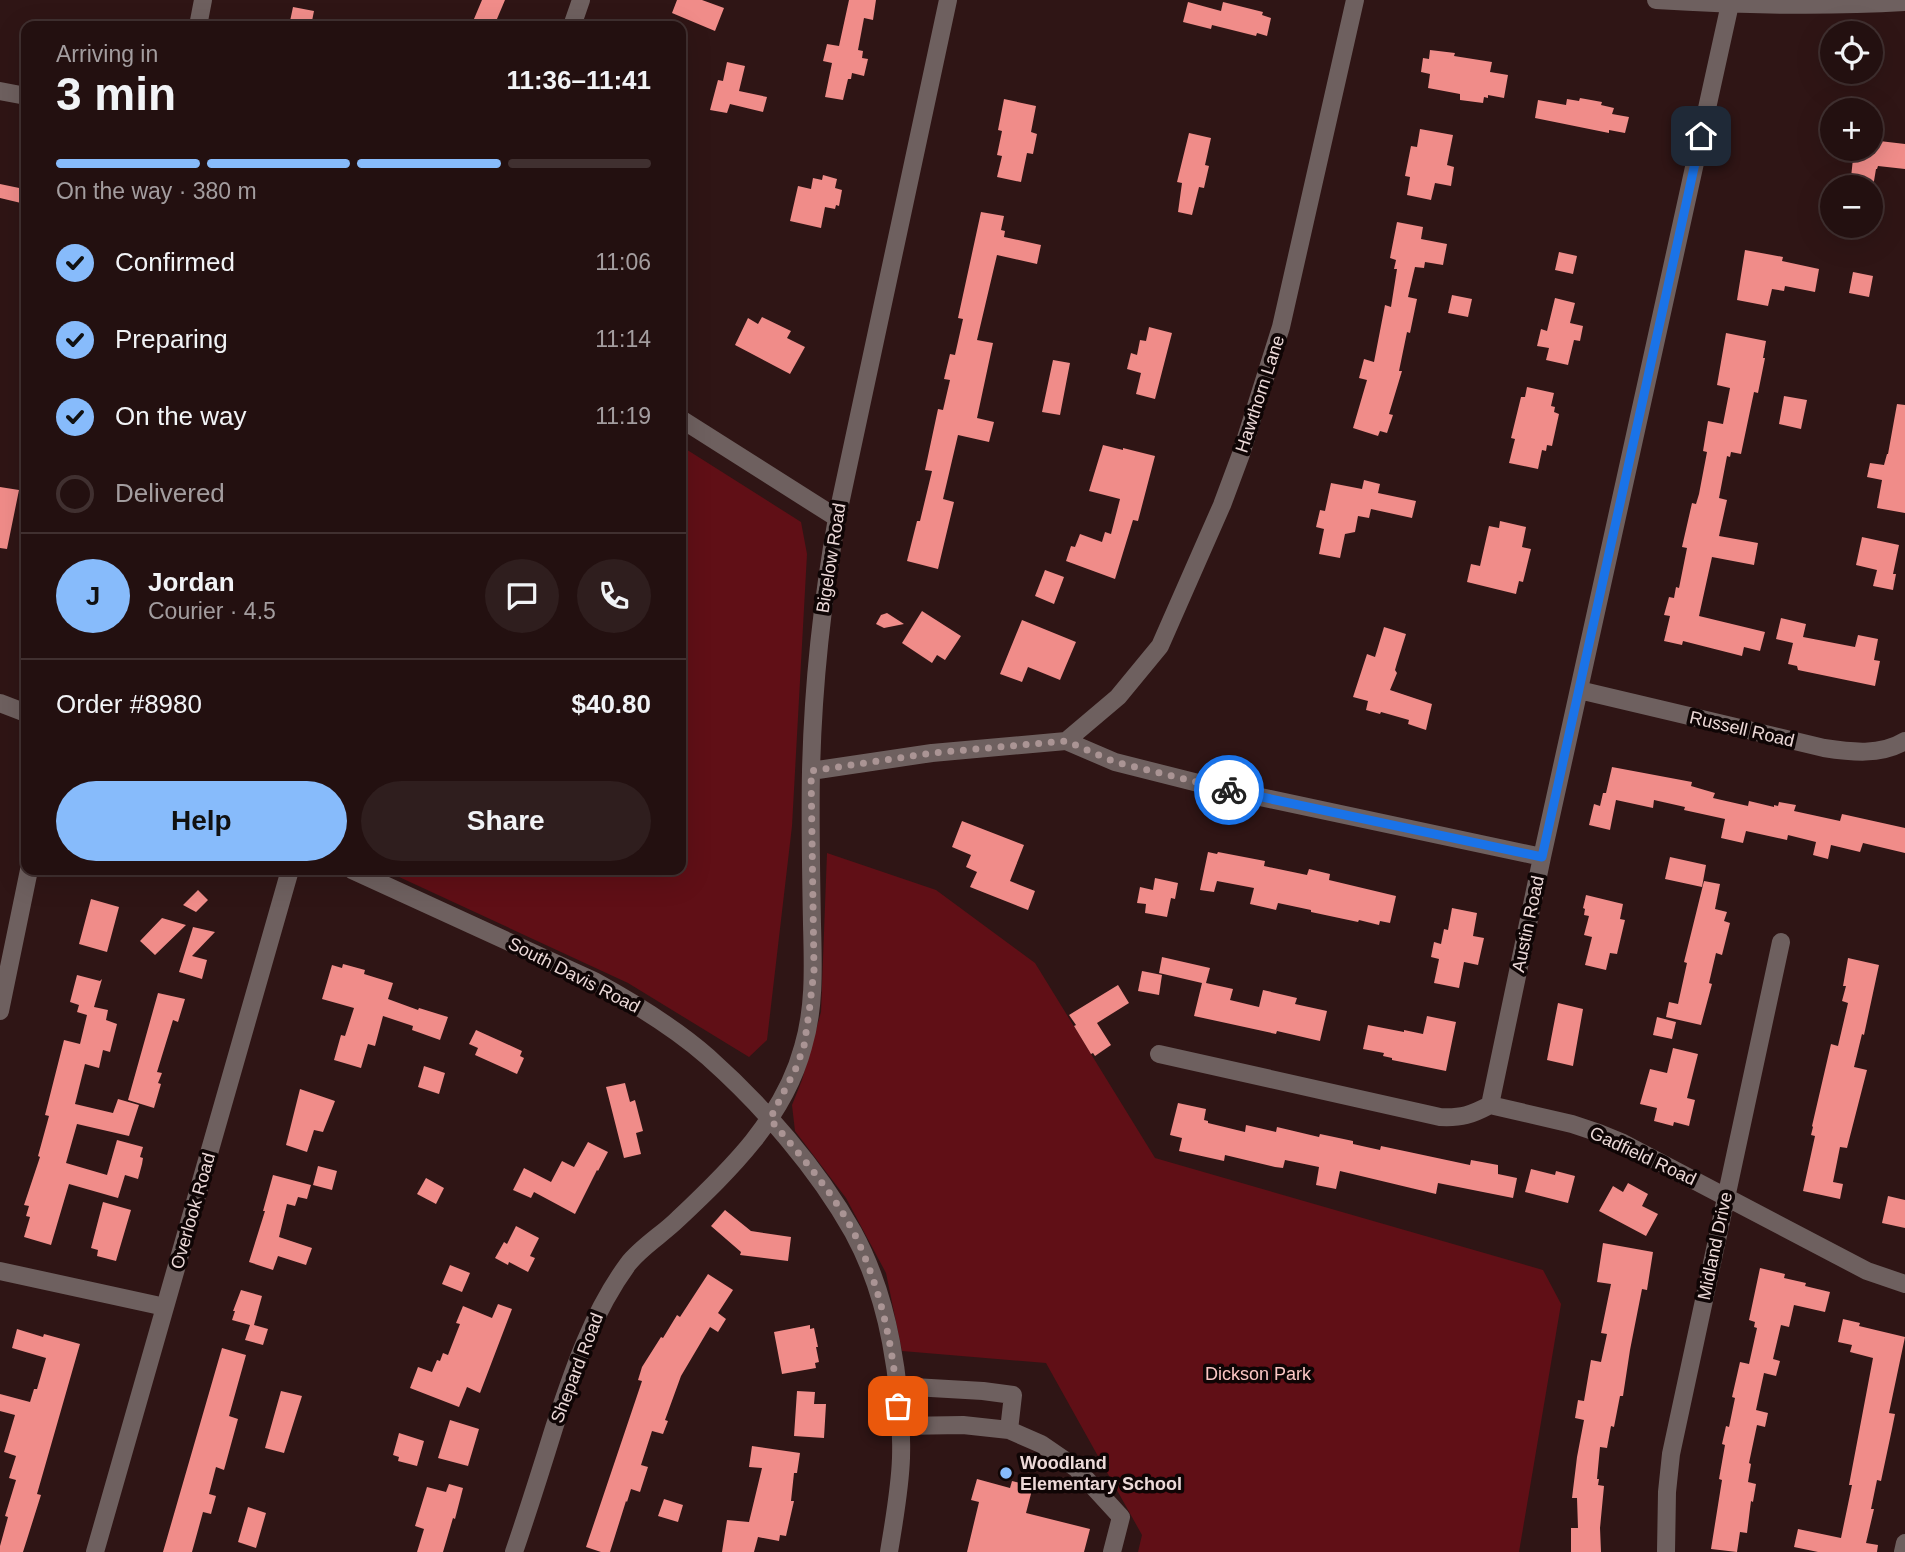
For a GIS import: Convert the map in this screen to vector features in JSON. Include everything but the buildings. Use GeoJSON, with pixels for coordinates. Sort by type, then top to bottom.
{"type":"FeatureCollection","features":[{"type":"Feature","properties":{"kind":"street"},"geometry":{"type":"LineString","coordinates":[[199,21],[204,0]]}},
{"type":"Feature","properties":{"kind":"street"},"geometry":{"type":"LineString","coordinates":[[574,21],[582,0]]}},
{"type":"Feature","properties":{"kind":"street","name":"Bigelow Road"},"geometry":{"type":"LineString","coordinates":[[770,1119],[804,1046],[814,970],[811,771],[824,590],[948,0]]}},
{"type":"Feature","properties":{"kind":"street","name":"Hawthorn Lane"},"geometry":{"type":"LineString","coordinates":[[1066,741],[1118,697],[1160,646],[1222,505],[1281,327],[1355,0]]}},
{"type":"Feature","properties":{"kind":"street"},"geometry":{"type":"LineString","coordinates":[[1656,0],[1820,6],[1905,2]]}},
{"type":"Feature","properties":{"kind":"street","name":"Austin Road"},"geometry":{"type":"LineString","coordinates":[[1490,1105],[1730,4]]}},
{"type":"Feature","properties":{"kind":"street"},"geometry":{"type":"LineString","coordinates":[[0,91],[21,95]]}},
{"type":"Feature","properties":{"kind":"street"},"geometry":{"type":"LineString","coordinates":[[686,422],[837,518]]}},
{"type":"Feature","properties":{"kind":"street","name":"Russell Road"},"geometry":{"type":"LineString","coordinates":[[1579,690],[1824,748],[1850,752],[1874,751],[1897,746],[1905,741]]}},
{"type":"Feature","properties":{"kind":"street"},"geometry":{"type":"LineString","coordinates":[[0,703],[21,711]]}},
{"type":"Feature","properties":{"kind":"street"},"geometry":{"type":"LineString","coordinates":[[811,771],[932,753],[1066,741],[1115,762],[1218,788],[1542,857]]}},
{"type":"Feature","properties":{"kind":"street"},"geometry":{"type":"LineString","coordinates":[[0,1011],[28,875]]}},
{"type":"Feature","properties":{"kind":"street","name":"Overlook Road"},"geometry":{"type":"LineString","coordinates":[[95,1552],[289,875]]}},
{"type":"Feature","properties":{"kind":"street","name":"South Davis Road"},"geometry":{"type":"LineString","coordinates":[[363,875],[594,981],[632,1002],[708,1057],[770,1119],[802,1157],[854,1233],[872,1275],[891,1342],[897,1386],[901,1459],[889,1552]]}},
{"type":"Feature","properties":{"kind":"street","name":"Midland Drive"},"geometry":{"type":"LineString","coordinates":[[1665,1552],[1671,1454],[1781,942]]}},
{"type":"Feature","properties":{"kind":"street"},"geometry":{"type":"LineString","coordinates":[[1159,1054],[1440,1117],[1471,1115],[1490,1105]]}},
{"type":"Feature","properties":{"kind":"street","name":"Gadfield Road"},"geometry":{"type":"LineString","coordinates":[[1490,1105],[1599,1133],[1621,1142],[1867,1271],[1905,1284]]}},
{"type":"Feature","properties":{"kind":"street","name":"Shepard Road"},"geometry":{"type":"LineString","coordinates":[[514,1552],[586,1339],[604,1300],[630,1261],[739,1159],[770,1119]]}},
{"type":"Feature","properties":{"kind":"street"},"geometry":{"type":"LineString","coordinates":[[0,1271],[165,1307]]}},
{"type":"Feature","properties":{"kind":"street"},"geometry":{"type":"LineString","coordinates":[[897,1386],[1013,1395],[1009,1430]]}},
{"type":"Feature","properties":{"kind":"street"},"geometry":{"type":"LineString","coordinates":[[900,1426],[963,1425],[1009,1430],[1041,1444],[1076,1468],[1121,1517],[1112,1552]]}},
{"type":"Feature","properties":{"kind":"street"},"geometry":{"type":"LineString","coordinates":[[1903,1552],[1905,1543]]}},
{"type":"Feature","properties":{"kind":"green space"},"geometry":{"type":"Polygon","coordinates":[[[686,449],[801,522],[807,554],[792,826],[767,1040],[749,1057],[628,983],[395,875],[686,875],[686,449]]]}},
{"type":"Feature","properties":{"kind":"green space","name":"Dickson Park"},"geometry":{"type":"Polygon","coordinates":[[[827,853],[936,890],[1035,963],[1155,1158],[1543,1270],[1561,1304],[1519,1552],[1138,1552],[1142,1535],[1046,1363],[902,1351],[886,1273],[846,1198],[795,1131],[792,1105],[802,1080],[821,1012],[827,853]]]}},
{"type":"Feature","properties":{"kind":"way so far"},"geometry":{"type":"LineString","coordinates":[[898,1406],[887,1325],[872,1275],[854,1233],[802,1157],[770,1119],[796,1068],[804,1046],[809,1013],[814,970],[811,771],[906,756],[1066,741],[1115,762],[1229,790]]}},
{"type":"Feature","properties":{"kind":"place","name":"Woodland Elementary School"},"geometry":{"type":"Point","coordinates":[1006,1473]}},
{"type":"Feature","properties":{"kind":"route"},"geometry":{"type":"LineString","coordinates":[[1229,790],[1542,857],[1701,136]]}}]}
